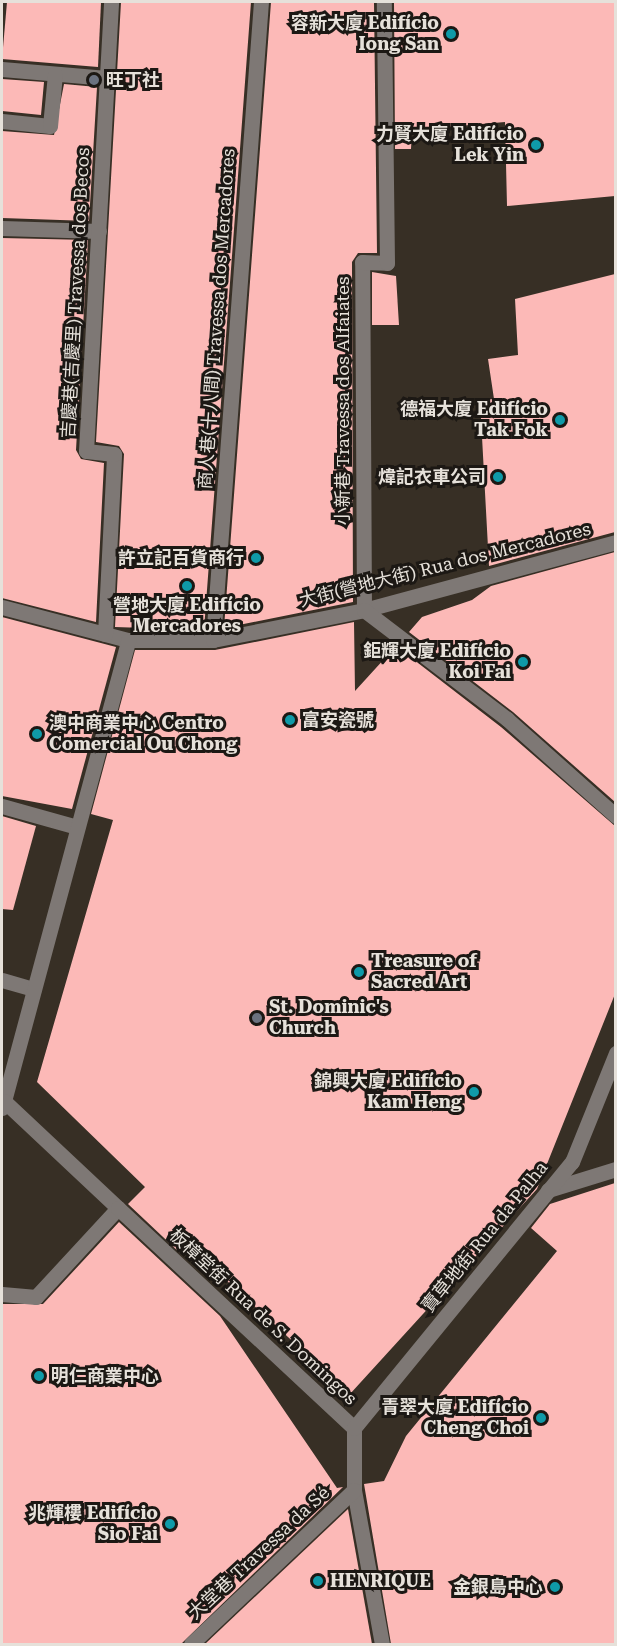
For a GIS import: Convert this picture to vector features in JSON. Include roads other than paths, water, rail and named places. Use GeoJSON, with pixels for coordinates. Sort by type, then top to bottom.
{"type":"FeatureCollection","features":[{"type":"Feature","properties":{"kind":"street","name":"吉慶巷(吉慶里) Travessa dos Becos"},"geometry":{"type":"LineString","coordinates":[[105,634],[114,454],[86,451],[111,2]]}},
{"type":"Feature","properties":{"kind":"street","name":"商人巷(十八間) Travessa dos Mercadores"},"geometry":{"type":"LineString","coordinates":[[213,640],[261,2]]}},
{"type":"Feature","properties":{"kind":"street","name":"小新巷 Travessa dos Alfaiates"},"geometry":{"type":"LineString","coordinates":[[364,610],[362,262],[387,263],[384,2]]}},
{"type":"Feature","properties":{"kind":"street"},"geometry":{"type":"LineString","coordinates":[[2,69],[107,78]]}},
{"type":"Feature","properties":{"kind":"street"},"geometry":{"type":"LineString","coordinates":[[2,121],[50,126],[56,74]]}},
{"type":"Feature","properties":{"kind":"street"},"geometry":{"type":"LineString","coordinates":[[2,228],[99,231]]}},
{"type":"Feature","properties":{"kind":"street","name":"大街(營地大街) Rua dos Mercadores"},"geometry":{"type":"LineString","coordinates":[[2,607],[128,640],[213,640],[364,610],[615,542]]}},
{"type":"Feature","properties":{"kind":"street"},"geometry":{"type":"LineString","coordinates":[[364,610],[507,719],[615,816]]}},
{"type":"Feature","properties":{"kind":"street"},"geometry":{"type":"LineString","coordinates":[[3,1104],[128,640]]}},
{"type":"Feature","properties":{"kind":"street"},"geometry":{"type":"LineString","coordinates":[[2,806],[77,827]]}},
{"type":"Feature","properties":{"kind":"street"},"geometry":{"type":"LineString","coordinates":[[2,980],[34,988]]}},
{"type":"Feature","properties":{"kind":"street","name":"賣草地街 Rua da Palha"},"geometry":{"type":"LineString","coordinates":[[354,1428],[572,1162],[614,1063]]}},
{"type":"Feature","properties":{"kind":"street","name":"板樟堂街 Rua de S. Domingos"},"geometry":{"type":"LineString","coordinates":[[3,1104],[354,1428],[354,1490],[382,1644]]}},
{"type":"Feature","properties":{"kind":"street"},"geometry":{"type":"LineString","coordinates":[[548,1190],[615,1169]]}},
{"type":"Feature","properties":{"kind":"street"},"geometry":{"type":"LineString","coordinates":[[2,1294],[36,1297],[118,1208]]}},
{"type":"Feature","properties":{"kind":"street","name":"大堂巷 Travessa da Sé"},"geometry":{"type":"LineString","coordinates":[[191,1644],[354,1490]]}},
{"type":"Feature","properties":{"kind":"place","name":"容新大廈 Edifício Iong San"},"geometry":{"type":"Point","coordinates":[451,34]}},
{"type":"Feature","properties":{"kind":"place","name":"旺丁社"},"geometry":{"type":"Point","coordinates":[94,80]}},
{"type":"Feature","properties":{"kind":"place","name":"力賢大廈 Edifício Lek Yin"},"geometry":{"type":"Point","coordinates":[536,145]}},
{"type":"Feature","properties":{"kind":"place","name":"德福大廈 Edifício Tak Fok"},"geometry":{"type":"Point","coordinates":[560,420]}},
{"type":"Feature","properties":{"kind":"place","name":"煒記衣車公司"},"geometry":{"type":"Point","coordinates":[498,477]}},
{"type":"Feature","properties":{"kind":"place","name":"許立記百貨商行"},"geometry":{"type":"Point","coordinates":[256,558]}},
{"type":"Feature","properties":{"kind":"place","name":"營地大廈 Edifício Mercadores"},"geometry":{"type":"Point","coordinates":[187,586]}},
{"type":"Feature","properties":{"kind":"place","name":"鉅輝大廈 Edifício Koi Fai"},"geometry":{"type":"Point","coordinates":[523,662]}},
{"type":"Feature","properties":{"kind":"place","name":"富安瓷號"},"geometry":{"type":"Point","coordinates":[290,720]}},
{"type":"Feature","properties":{"kind":"place","name":"澳中商業中心 Centro Comercial Ou Chong"},"geometry":{"type":"Point","coordinates":[37,734]}},
{"type":"Feature","properties":{"kind":"place","name":"Treasure of Sacred Art"},"geometry":{"type":"Point","coordinates":[359,972]}},
{"type":"Feature","properties":{"kind":"place","name":"St. Dominic's Church"},"geometry":{"type":"Point","coordinates":[257,1018]}},
{"type":"Feature","properties":{"kind":"place","name":"錦興大廈 Edifício Kam Heng"},"geometry":{"type":"Point","coordinates":[474,1092]}},
{"type":"Feature","properties":{"kind":"place","name":"明仁商業中心"},"geometry":{"type":"Point","coordinates":[39,1376]}},
{"type":"Feature","properties":{"kind":"place","name":"青翠大廈 Edifício Cheng Choi"},"geometry":{"type":"Point","coordinates":[541,1418]}},
{"type":"Feature","properties":{"kind":"place","name":"兆輝樓 Edifício Sio Fai"},"geometry":{"type":"Point","coordinates":[170,1524]}},
{"type":"Feature","properties":{"kind":"place","name":"HENRIQUE"},"geometry":{"type":"Point","coordinates":[318,1581]}},
{"type":"Feature","properties":{"kind":"place","name":"金銀島中心"},"geometry":{"type":"Point","coordinates":[555,1587]}}]}
